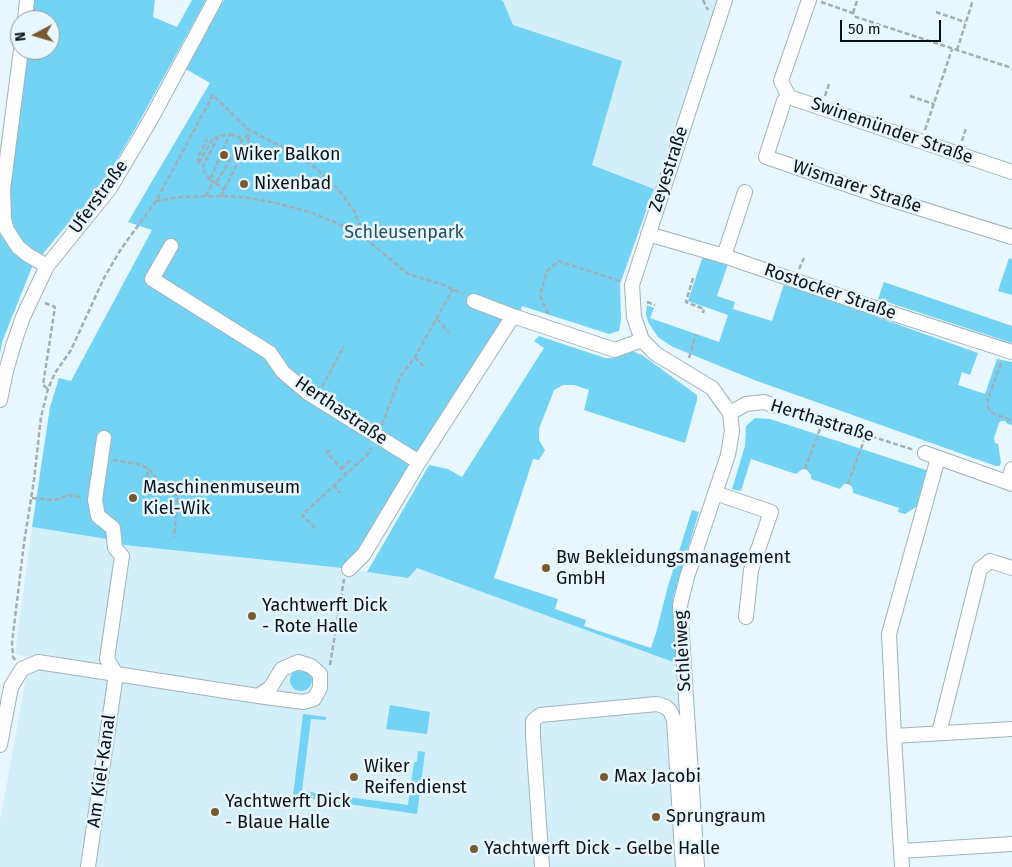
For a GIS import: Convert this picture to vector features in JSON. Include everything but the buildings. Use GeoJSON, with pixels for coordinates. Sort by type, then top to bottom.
{"type":"FeatureCollection","features":[{"type":"Feature","properties":{"kind":"street","name":"Uferstraße"},"geometry":{"type":"LineString","coordinates":[[0,400],[6,371],[23,317],[47,266],[110,188],[151,119],[215,0]]}},
{"type":"Feature","properties":{"kind":"street","name":"Zeyestraße"},"geometry":{"type":"LineString","coordinates":[[642,340],[634,318],[632,285],[725,0]]}},
{"type":"Feature","properties":{"kind":"street","name":"Swinemünder Straße"},"geometry":{"type":"LineString","coordinates":[[809,0],[781,81],[789,97],[1012,172]]}},
{"type":"Feature","properties":{"kind":"street"},"geometry":{"type":"LineString","coordinates":[[20,60],[3,189],[4,219],[7,230],[18,247],[47,266]]}},
{"type":"Feature","properties":{"kind":"street","name":"Wismarer Straße"},"geometry":{"type":"LineString","coordinates":[[789,97],[784,100],[766,157],[876,195],[1012,238]]}},
{"type":"Feature","properties":{"kind":"street"},"geometry":{"type":"LineString","coordinates":[[724,256],[744,192]]}},
{"type":"Feature","properties":{"kind":"street","name":"Rostocker Straße"},"geometry":{"type":"LineString","coordinates":[[648,234],[724,256],[872,307],[1009,351]]}},
{"type":"Feature","properties":{"kind":"street","name":"Herthastraße"},"geometry":{"type":"LineString","coordinates":[[171,246],[152,279],[270,353],[283,372],[308,393],[419,462]]}},
{"type":"Feature","properties":{"kind":"street"},"geometry":{"type":"LineString","coordinates":[[469,298],[541,326],[615,350],[642,340],[656,354],[712,388],[730,413]]}},
{"type":"Feature","properties":{"kind":"street"},"geometry":{"type":"LineString","coordinates":[[346,574],[364,554],[419,462],[513,316]]}},
{"type":"Feature","properties":{"kind":"street","name":"Herthastraße"},"geometry":{"type":"LineString","coordinates":[[730,413],[746,404],[764,402],[775,406]]}},
{"type":"Feature","properties":{"kind":"street","name":"Schleiweg"},"geometry":{"type":"LineString","coordinates":[[696,867],[680,605],[687,577],[728,455],[732,431],[730,413]]}},
{"type":"Feature","properties":{"kind":"street"},"geometry":{"type":"LineString","coordinates":[[104,438],[95,500],[98,516],[113,528],[115,548],[122,556],[107,659],[116,674]]}},
{"type":"Feature","properties":{"kind":"street"},"geometry":{"type":"LineString","coordinates":[[925,453],[1011,478]]}},
{"type":"Feature","properties":{"kind":"street"},"geometry":{"type":"LineString","coordinates":[[902,867],[889,634],[938,458]]}},
{"type":"Feature","properties":{"kind":"street"},"geometry":{"type":"LineString","coordinates":[[715,493],[771,512],[751,570],[746,617]]}},
{"type":"Feature","properties":{"kind":"street"},"geometry":{"type":"LineString","coordinates":[[939,734],[980,569],[990,561],[1012,568]]}},
{"type":"Feature","properties":{"kind":"street"},"geometry":{"type":"LineString","coordinates":[[0,745],[11,687],[22,669],[38,662],[258,696],[303,702],[314,699],[326,689],[320,674],[311,666],[298,662],[282,669],[270,688],[258,696]]}},
{"type":"Feature","properties":{"kind":"street","name":"Am Kiel-Kanal"},"geometry":{"type":"LineString","coordinates":[[88,867],[116,674]]}},
{"type":"Feature","properties":{"kind":"street"},"geometry":{"type":"LineString","coordinates":[[542,867],[533,721],[540,715],[657,704],[666,707],[674,720],[683,867]]}},
{"type":"Feature","properties":{"kind":"street"},"geometry":{"type":"LineString","coordinates":[[894,736],[1012,729]]}},
{"type":"Feature","properties":{"kind":"street"},"geometry":{"type":"LineString","coordinates":[[901,851],[1012,844]]}},
{"type":"Feature","properties":{"kind":"path"},"geometry":{"type":"LineString","coordinates":[[816,0],[853,13],[856,17],[1012,68]]}},
{"type":"Feature","properties":{"kind":"path"},"geometry":{"type":"LineString","coordinates":[[957,50],[973,0]]}},
{"type":"Feature","properties":{"kind":"path"},"geometry":{"type":"LineString","coordinates":[[853,13],[857,1]]}},
{"type":"Feature","properties":{"kind":"path"},"geometry":{"type":"LineString","coordinates":[[936,12],[966,22]]}},
{"type":"Feature","properties":{"kind":"path"},"geometry":{"type":"LineString","coordinates":[[921,141],[952,49]]}},
{"type":"Feature","properties":{"kind":"path"},"geometry":{"type":"LineString","coordinates":[[22,669],[13,656],[12,643],[41,417],[48,389],[55,373],[71,350],[104,278],[121,248],[156,201],[213,95],[249,132],[300,156],[317,169],[338,189],[356,212],[364,237]]}},
{"type":"Feature","properties":{"kind":"path"},"geometry":{"type":"LineString","coordinates":[[910,96],[934,104]]}},
{"type":"Feature","properties":{"kind":"path"},"geometry":{"type":"LineString","coordinates":[[213,181],[249,132]]}},
{"type":"Feature","properties":{"kind":"path"},"geometry":{"type":"LineString","coordinates":[[221,196],[248,142],[249,132]]}},
{"type":"Feature","properties":{"kind":"path"},"geometry":{"type":"LineString","coordinates":[[207,139],[198,158],[199,163],[213,138],[230,134],[243,139]]}},
{"type":"Feature","properties":{"kind":"path"},"geometry":{"type":"LineString","coordinates":[[206,196],[230,134]]}},
{"type":"Feature","properties":{"kind":"path"},"geometry":{"type":"LineString","coordinates":[[218,137],[202,168],[224,190]]}},
{"type":"Feature","properties":{"kind":"path"},"geometry":{"type":"LineString","coordinates":[[156,201],[180,197],[243,197],[310,212],[364,237],[408,274],[444,285],[469,298]]}},
{"type":"Feature","properties":{"kind":"path"},"geometry":{"type":"LineString","coordinates":[[541,326],[548,313],[540,295],[547,271],[559,261],[632,285]]}},
{"type":"Feature","properties":{"kind":"path"},"geometry":{"type":"LineString","coordinates":[[693,278],[686,302],[704,309],[703,313]]}},
{"type":"Feature","properties":{"kind":"path"},"geometry":{"type":"LineString","coordinates":[[386,415],[400,377],[415,357],[453,289]]}},
{"type":"Feature","properties":{"kind":"path"},"geometry":{"type":"LineString","coordinates":[[643,301],[655,304]]}},
{"type":"Feature","properties":{"kind":"path"},"geometry":{"type":"LineString","coordinates":[[48,389],[43,385],[55,307]]}},
{"type":"Feature","properties":{"kind":"path"},"geometry":{"type":"LineString","coordinates":[[436,319],[449,332]]}},
{"type":"Feature","properties":{"kind":"path"},"geometry":{"type":"LineString","coordinates":[[684,371],[696,334]]}},
{"type":"Feature","properties":{"kind":"path"},"geometry":{"type":"LineString","coordinates":[[316,398],[344,346]]}},
{"type":"Feature","properties":{"kind":"path"},"geometry":{"type":"LineString","coordinates":[[1009,351],[988,399],[988,406],[994,414],[1012,422]]}},
{"type":"Feature","properties":{"kind":"path"},"geometry":{"type":"LineString","coordinates":[[415,357],[424,367]]}},
{"type":"Feature","properties":{"kind":"path","name":"Herthastraße"},"geometry":{"type":"LineString","coordinates":[[775,406],[925,453]]}},
{"type":"Feature","properties":{"kind":"path"},"geometry":{"type":"LineString","coordinates":[[805,469],[823,421]]}},
{"type":"Feature","properties":{"kind":"path"},"geometry":{"type":"LineString","coordinates":[[848,484],[866,435]]}},
{"type":"Feature","properties":{"kind":"path"},"geometry":{"type":"LineString","coordinates":[[315,528],[302,515],[367,455],[378,437]]}},
{"type":"Feature","properties":{"kind":"path"},"geometry":{"type":"LineString","coordinates":[[330,450],[326,452],[346,474]]}},
{"type":"Feature","properties":{"kind":"path"},"geometry":{"type":"LineString","coordinates":[[101,458],[142,465],[148,468],[155,476],[162,489],[167,493],[178,496],[174,537]]}},
{"type":"Feature","properties":{"kind":"path"},"geometry":{"type":"LineString","coordinates":[[342,469],[351,459]]}},
{"type":"Feature","properties":{"kind":"path"},"geometry":{"type":"LineString","coordinates":[[141,470],[142,465]]}},
{"type":"Feature","properties":{"kind":"path"},"geometry":{"type":"LineString","coordinates":[[146,484],[148,468]]}},
{"type":"Feature","properties":{"kind":"path"},"geometry":{"type":"LineString","coordinates":[[334,485],[340,493]]}},
{"type":"Feature","properties":{"kind":"path"},"geometry":{"type":"LineString","coordinates":[[32,498],[56,500],[68,496],[83,498]]}},
{"type":"Feature","properties":{"kind":"path"},"geometry":{"type":"LineString","coordinates":[[326,689],[346,574]]}},
{"type":"Feature","properties":{"kind":"shaded area"},"geometry":{"type":"Polygon","coordinates":[[[273,0],[717,0],[654,189],[585,163],[273,0]]]}},
{"type":"Feature","properties":{"kind":"shaded area"},"geometry":{"type":"Polygon","coordinates":[[[32,527],[108,539],[115,544],[349,569],[408,578],[417,568],[676,662],[690,867],[0,867],[0,821],[30,657],[15,654],[32,527]]]}},
{"type":"Feature","properties":{"kind":"green space"},"geometry":{"type":"Polygon","coordinates":[[[22,0],[155,0],[153,17],[177,27],[192,0],[206,0],[98,192],[65,227],[32,267],[2,342],[0,354],[0,162],[14,60],[60,60],[60,10],[21,10],[22,0]]]}},
{"type":"Feature","properties":{"kind":"green space","name":"Schleusenpark"},"geometry":{"type":"Polygon","coordinates":[[[224,0],[503,1],[513,25],[622,61],[592,165],[654,189],[620,284],[621,320],[619,331],[609,334],[522,306],[518,318],[364,554],[342,568],[115,544],[107,539],[32,527],[50,407],[59,378],[71,381],[152,230],[128,222],[210,83],[184,68],[224,0]]]}},
{"type":"Feature","properties":{"kind":"green space"},"geometry":{"type":"Polygon","coordinates":[[[703,256],[728,264],[717,296],[735,302],[733,309],[772,321],[784,284],[978,353],[970,375],[962,372],[958,385],[985,394],[997,359],[1012,362],[1012,425],[1001,421],[994,438],[995,443],[998,444],[1001,463],[999,466],[757,381],[673,347],[658,337],[648,322],[646,314],[647,305],[654,308],[650,318],[719,342],[728,315],[688,301],[703,256]]]}},
{"type":"Feature","properties":{"kind":"green space"},"geometry":{"type":"Polygon","coordinates":[[[1009,258],[1012,259],[1012,295],[998,291],[1009,258]]]}},
{"type":"Feature","properties":{"kind":"green space"},"geometry":{"type":"Polygon","coordinates":[[[884,282],[1012,326],[1012,343],[878,299],[884,282]]]}},
{"type":"Feature","properties":{"kind":"green space"},"geometry":{"type":"Polygon","coordinates":[[[539,336],[605,358],[614,358],[624,352],[632,351],[642,355],[697,395],[697,400],[685,443],[584,410],[589,390],[574,385],[563,385],[554,390],[539,429],[539,440],[545,450],[539,460],[533,459],[494,578],[558,599],[555,609],[586,620],[584,626],[651,648],[692,510],[699,512],[673,598],[676,663],[417,568],[408,578],[367,572],[429,465],[448,469],[462,477],[544,348],[534,341],[539,336]]]}},
{"type":"Feature","properties":{"kind":"green space"},"geometry":{"type":"Polygon","coordinates":[[[755,418],[770,419],[929,471],[919,505],[905,514],[898,512],[899,508],[853,493],[852,487],[848,484],[844,484],[840,489],[811,479],[811,475],[805,469],[796,474],[751,459],[741,491],[732,489],[745,446],[746,426],[755,418]]]}},
{"type":"Feature","properties":{"kind":"green space"},"geometry":{"type":"Polygon","coordinates":[[[301,669],[309,672],[312,680],[309,688],[301,691],[293,688],[290,680],[293,672],[301,669]]]}},
{"type":"Feature","properties":{"kind":"green space"},"geometry":{"type":"Polygon","coordinates":[[[390,705],[430,712],[427,734],[386,729],[390,705]]]}},
{"type":"Feature","properties":{"kind":"green space"},"geometry":{"type":"Polygon","coordinates":[[[303,714],[326,717],[326,720],[311,719],[302,791],[408,805],[414,763],[417,761],[418,751],[425,752],[417,814],[293,796],[303,714]]]}},
{"type":"Feature","properties":{"kind":"place","name":"Wiker Balkon"},"geometry":{"type":"Point","coordinates":[224,155]}},
{"type":"Feature","properties":{"kind":"place","name":"Nixenbad"},"geometry":{"type":"Point","coordinates":[244,184]}},
{"type":"Feature","properties":{"kind":"place","name":"Maschinenmuseum Kiel-Wik"},"geometry":{"type":"Point","coordinates":[133,498]}},
{"type":"Feature","properties":{"kind":"place","name":"Bw Bekleidungsmanagement GmbH"},"geometry":{"type":"Point","coordinates":[546,568]}},
{"type":"Feature","properties":{"kind":"place","name":"Yachtwerft Dick - Rote Halle"},"geometry":{"type":"Point","coordinates":[252,616]}},
{"type":"Feature","properties":{"kind":"place","name":"Wiker Reifendienst"},"geometry":{"type":"Point","coordinates":[354,777]}},
{"type":"Feature","properties":{"kind":"place","name":"Max Jacobi"},"geometry":{"type":"Point","coordinates":[604,777]}},
{"type":"Feature","properties":{"kind":"place","name":"Yachtwerft Dick - Blaue Halle"},"geometry":{"type":"Point","coordinates":[215,812]}},
{"type":"Feature","properties":{"kind":"place","name":"Sprungraum"},"geometry":{"type":"Point","coordinates":[656,817]}},
{"type":"Feature","properties":{"kind":"place","name":"Yachtwerft Dick - Gelbe Halle"},"geometry":{"type":"Point","coordinates":[474,849]}}]}
